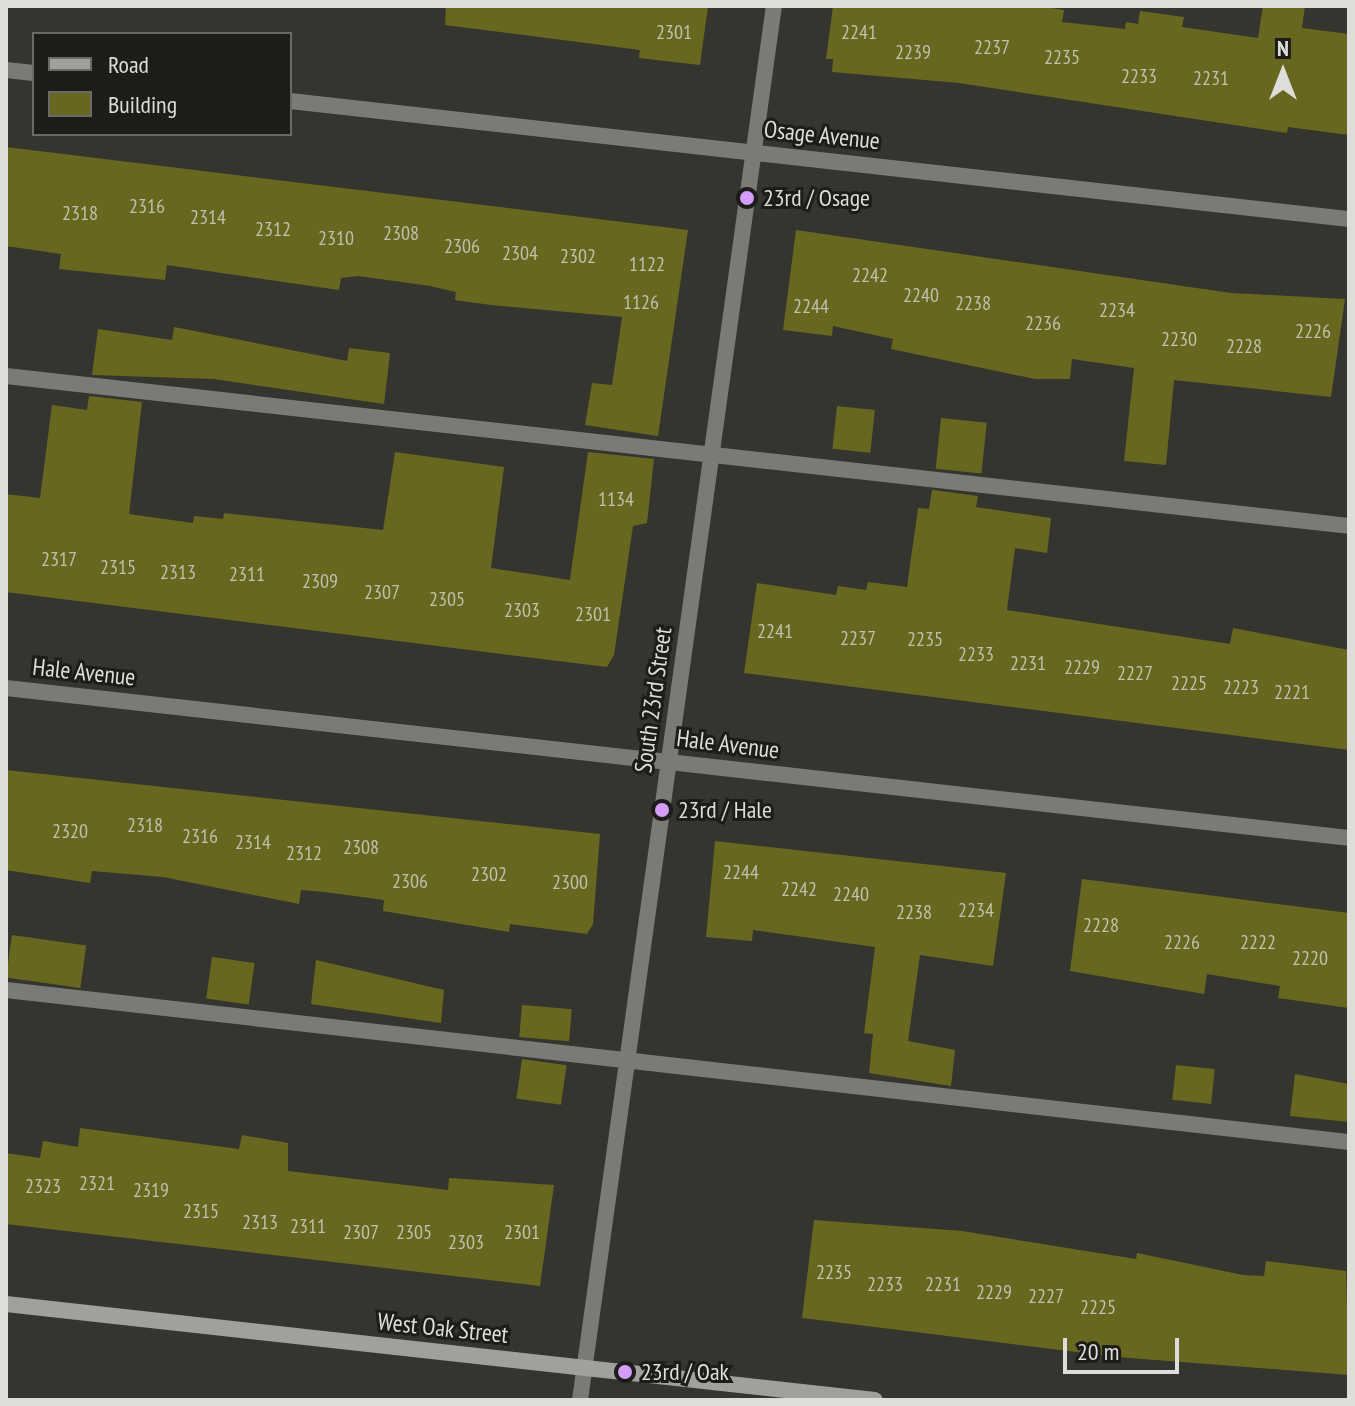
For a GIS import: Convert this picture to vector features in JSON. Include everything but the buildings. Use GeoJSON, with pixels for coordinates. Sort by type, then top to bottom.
{"type":"FeatureCollection","features":[{"type":"Feature","properties":{"kind":"main road","name":"West Oak Street"},"geometry":{"type":"LineString","coordinates":[[6,1304],[875,1400]]}},
{"type":"Feature","properties":{"kind":"street","name":"South 23rd Street"},"geometry":{"type":"LineString","coordinates":[[580,1400],[774,6]]}},
{"type":"Feature","properties":{"kind":"street"},"geometry":{"type":"LineString","coordinates":[[6,70],[32,73]]}},
{"type":"Feature","properties":{"kind":"street","name":"Osage Avenue"},"geometry":{"type":"LineString","coordinates":[[292,101],[1349,219]]}},
{"type":"Feature","properties":{"kind":"street"},"geometry":{"type":"LineString","coordinates":[[6,376],[1349,526]]}},
{"type":"Feature","properties":{"kind":"street","name":"Hale Avenue"},"geometry":{"type":"LineString","coordinates":[[6,688],[1349,838]]}},
{"type":"Feature","properties":{"kind":"street"},"geometry":{"type":"LineString","coordinates":[[6,990],[1349,1142]]}},
{"type":"Feature","properties":{"kind":"place","name":"23rd / Osage"},"geometry":{"type":"Point","coordinates":[747,198]}},
{"type":"Feature","properties":{"kind":"place","name":"23rd / Hale"},"geometry":{"type":"Point","coordinates":[662,810]}},
{"type":"Feature","properties":{"kind":"place","name":"23rd / Oak"},"geometry":{"type":"Point","coordinates":[625,1372]}}]}
